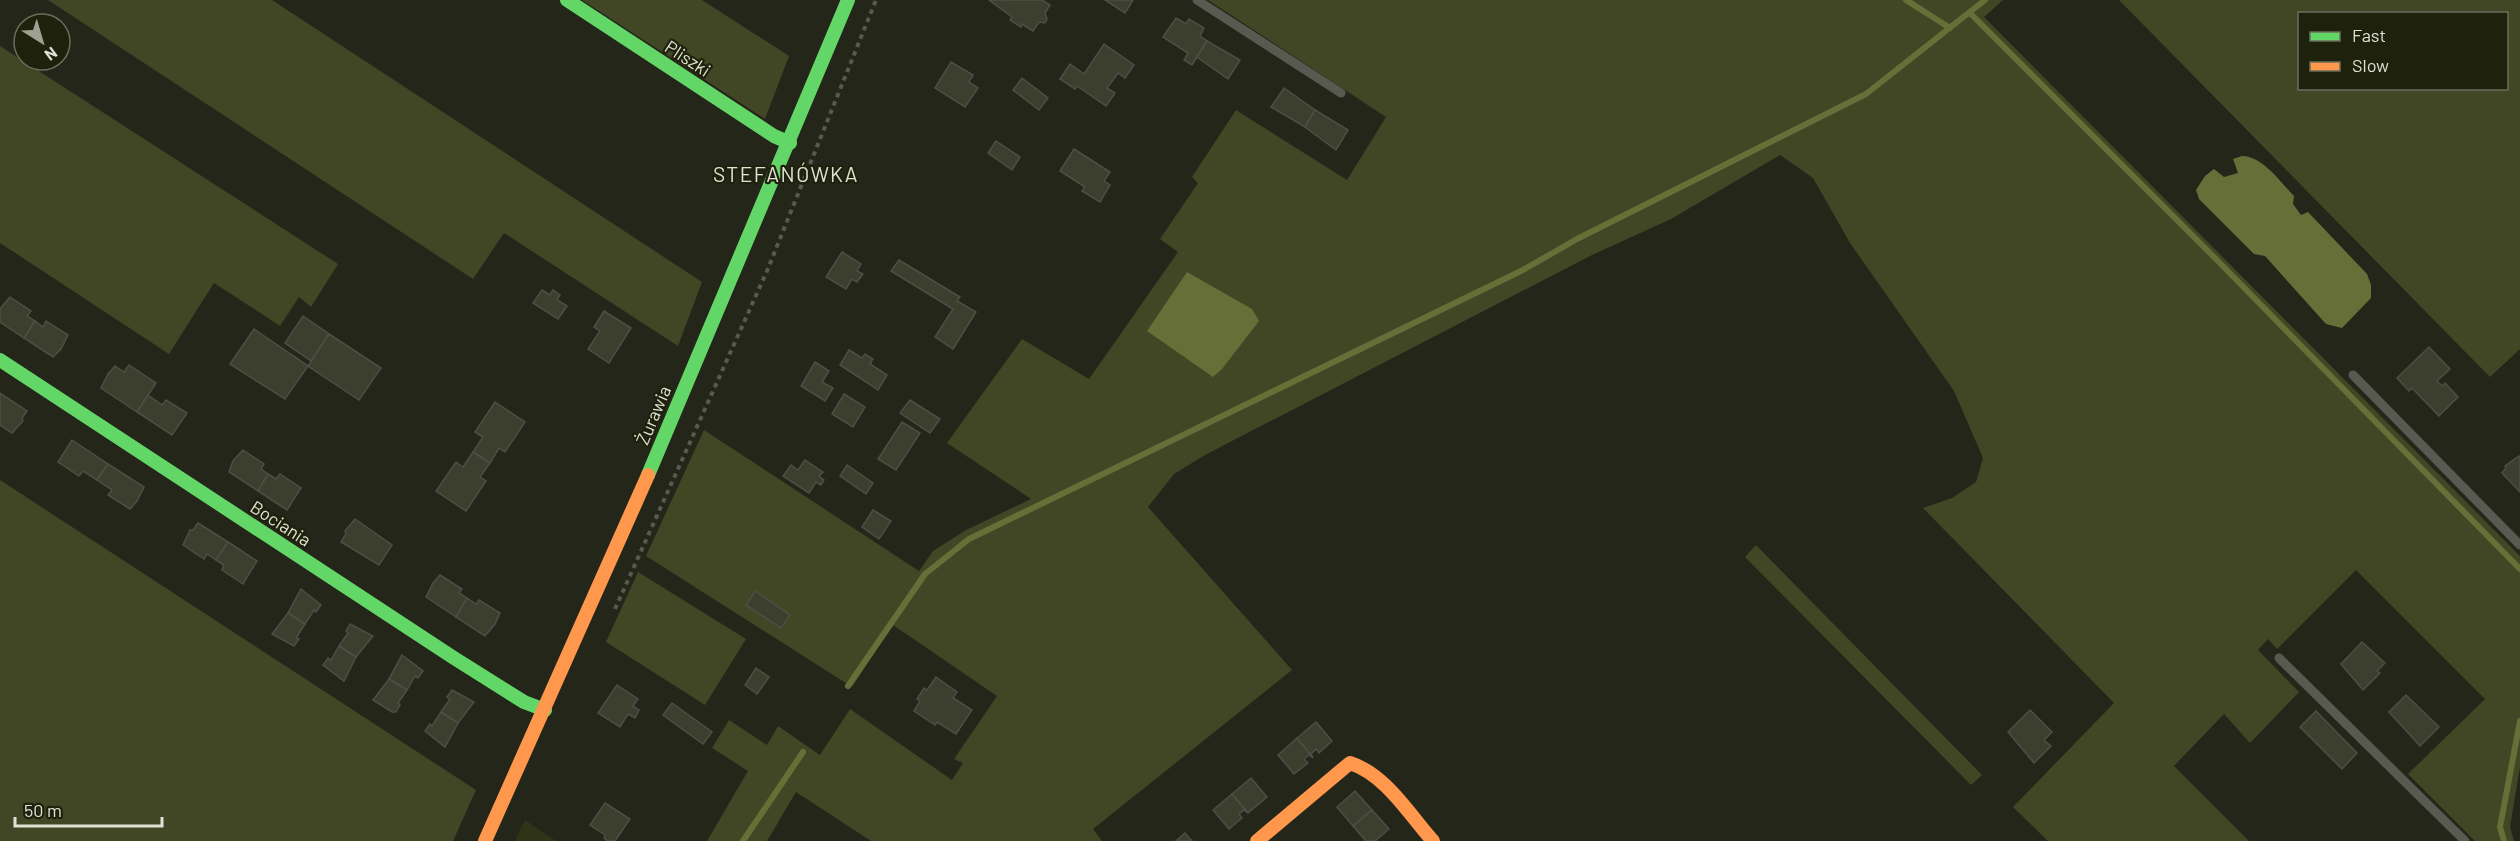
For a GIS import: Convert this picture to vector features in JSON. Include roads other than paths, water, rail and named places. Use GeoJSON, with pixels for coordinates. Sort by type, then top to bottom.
{"type":"FeatureCollection","features":[{"type":"Feature","properties":{"kind":"street","name":"Pliszki"},"geometry":{"type":"LineString","coordinates":[[567,0],[774,136],[790,143]]}},
{"type":"Feature","properties":{"kind":"street","name":"Żurawia"},"geometry":{"type":"LineString","coordinates":[[485,841],[545,710],[790,143],[848,0]]}},
{"type":"Feature","properties":{"kind":"street","name":"Bociania"},"geometry":{"type":"LineString","coordinates":[[0,360],[464,664],[524,702],[545,710]]}},
{"type":"Feature","properties":{"kind":"street"},"geometry":{"type":"LineString","coordinates":[[1257,841],[1350,763],[1366,768],[1377,777],[1433,841]]}},
{"type":"Feature","properties":{"kind":"lane"},"geometry":{"type":"LineString","coordinates":[[1197,0],[1341,93]]}},
{"type":"Feature","properties":{"kind":"lane"},"geometry":{"type":"LineString","coordinates":[[2353,375],[2520,545]]}},
{"type":"Feature","properties":{"kind":"lane"},"geometry":{"type":"LineString","coordinates":[[2279,658],[2465,841]]}},
{"type":"Feature","properties":{"kind":"waterway"},"geometry":{"type":"LineString","coordinates":[[1906,0],[1950,28]]}},
{"type":"Feature","properties":{"kind":"waterway"},"geometry":{"type":"LineString","coordinates":[[848,686],[925,574],[969,539],[1523,270],[1577,239],[1866,94],[1985,0]]}},
{"type":"Feature","properties":{"kind":"waterway"},"geometry":{"type":"LineString","coordinates":[[1970,13],[2214,257],[2520,569]]}},
{"type":"Feature","properties":{"kind":"waterway"},"geometry":{"type":"LineString","coordinates":[[2504,841],[2500,827],[2520,721]]}},
{"type":"Feature","properties":{"kind":"waterway"},"geometry":{"type":"LineString","coordinates":[[743,841],[803,752]]}},
{"type":"Feature","properties":{"kind":"district","name":"STEFANÓWKA"},"geometry":{"type":"Point","coordinates":[786,173]}}]}
